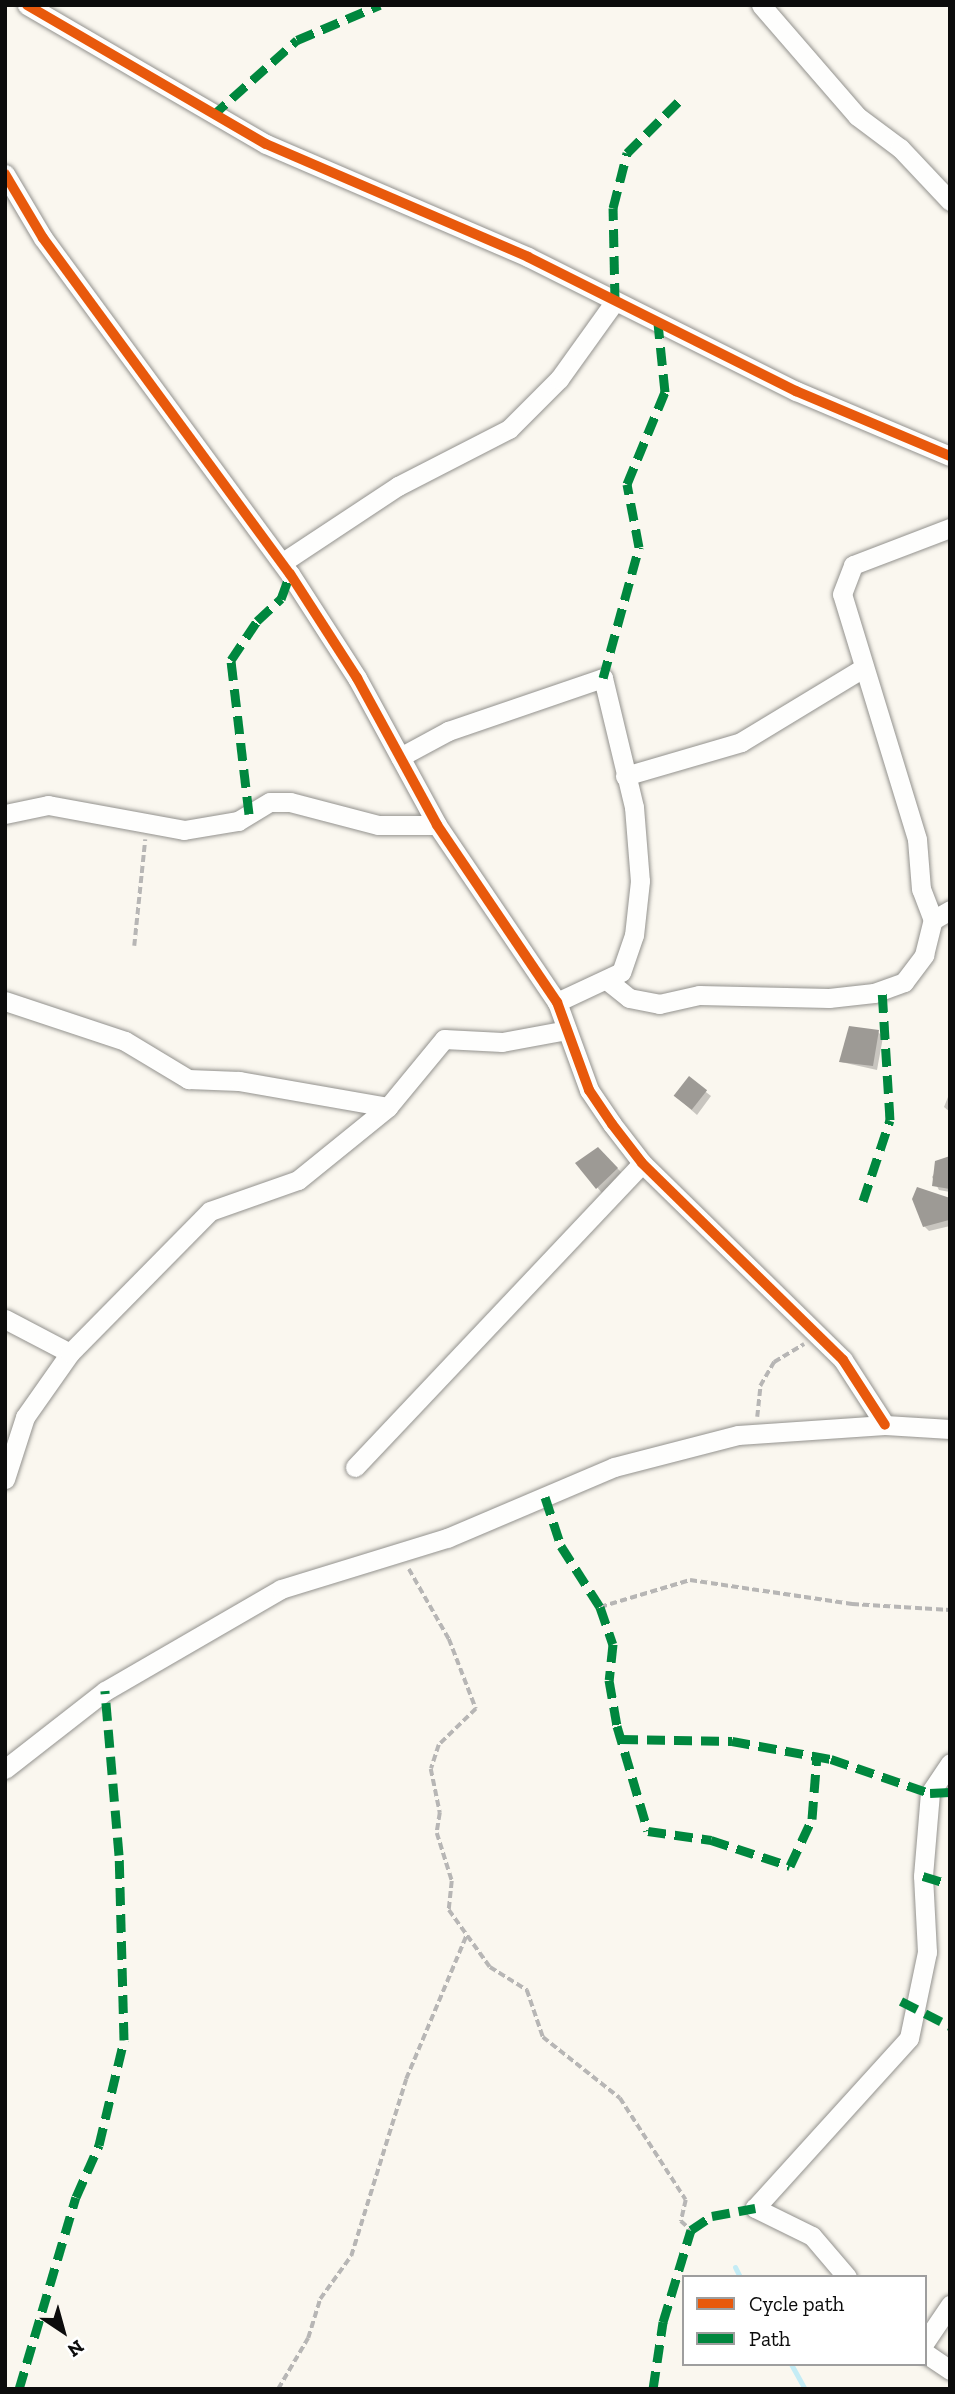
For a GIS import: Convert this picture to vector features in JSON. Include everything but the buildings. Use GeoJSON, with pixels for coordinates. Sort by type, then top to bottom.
{"type":"FeatureCollection","features":[{"type":"Feature","properties":{"kind":"street"},"geometry":{"type":"LineString","coordinates":[[27,5],[266,144],[615,302],[796,391],[950,456]]}},
{"type":"Feature","properties":{"kind":"street"},"geometry":{"type":"LineString","coordinates":[[761,5],[857,116],[900,148],[950,201]]}},
{"type":"Feature","properties":{"kind":"street"},"geometry":{"type":"LineString","coordinates":[[5,174],[43,238],[283,562],[400,757],[437,825],[557,1002],[589,1090],[642,1163],[843,1360],[886,1425]]}},
{"type":"Feature","properties":{"kind":"street"},"geometry":{"type":"LineString","coordinates":[[283,562],[398,486],[509,429],[559,379],[615,302]]}},
{"type":"Feature","properties":{"kind":"street"},"geometry":{"type":"LineString","coordinates":[[608,981],[629,999],[659,1004],[699,995],[874,993],[904,982],[924,955],[941,915],[921,889],[917,839],[842,594],[853,565],[950,528]]}},
{"type":"Feature","properties":{"kind":"street"},"geometry":{"type":"LineString","coordinates":[[625,776],[741,742],[863,668]]}},
{"type":"Feature","properties":{"kind":"street"},"geometry":{"type":"LineString","coordinates":[[400,757],[448,731],[603,678],[625,776],[640,881],[634,935],[621,972],[608,981],[557,1002]]}},
{"type":"Feature","properties":{"kind":"street"},"geometry":{"type":"LineString","coordinates":[[5,814],[48,805],[146,824],[211,829],[271,802],[310,805],[378,825],[437,825]]}},
{"type":"Feature","properties":{"kind":"street"},"geometry":{"type":"LineString","coordinates":[[5,1001],[125,1041],[188,1079],[239,1081],[388,1107]]}},
{"type":"Feature","properties":{"kind":"street"},"geometry":{"type":"LineString","coordinates":[[5,1479],[25,1418],[70,1353],[210,1211],[298,1180],[388,1107],[444,1039],[502,1042],[567,1030]]}},
{"type":"Feature","properties":{"kind":"street"},"geometry":{"type":"LineString","coordinates":[[355,1467],[642,1163]]}},
{"type":"Feature","properties":{"kind":"street"},"geometry":{"type":"LineString","coordinates":[[5,1319],[70,1353]]}},
{"type":"Feature","properties":{"kind":"street"},"geometry":{"type":"LineString","coordinates":[[5,1769],[105,1691],[281,1589],[400,1552],[614,1467],[755,1433],[886,1425],[950,1429]]}},
{"type":"Feature","properties":{"kind":"street"},"geometry":{"type":"LineString","coordinates":[[845,2275],[812,2236],[755,2208],[909,2038],[928,1952],[923,1876],[930,1793],[950,1763]]}},
{"type":"Feature","properties":{"kind":"street"},"geometry":{"type":"LineString","coordinates":[[927,2339],[950,2305]]}},
{"type":"Feature","properties":{"kind":"street"},"geometry":{"type":"LineString","coordinates":[[927,2354],[950,2370]]}},
{"type":"Feature","properties":{"kind":"path"},"geometry":{"type":"LineString","coordinates":[[134,946],[146,824]]}},
{"type":"Feature","properties":{"kind":"path"},"geometry":{"type":"LineString","coordinates":[[755,1433],[760,1386],[774,1362],[818,1336]]}},
{"type":"Feature","properties":{"kind":"path"},"geometry":{"type":"LineString","coordinates":[[400,1552],[449,1639],[476,1709],[439,1745],[432,1769],[437,1833],[452,1881],[449,1910],[490,1967],[527,1990],[542,2037],[620,2098],[686,2200],[681,2221],[691,2230]]}},
{"type":"Feature","properties":{"kind":"path"},"geometry":{"type":"LineString","coordinates":[[600,1607],[690,1580],[852,1604],[950,1610]]}},
{"type":"Feature","properties":{"kind":"path"},"geometry":{"type":"LineString","coordinates":[[278,2389],[309,2338],[320,2299],[351,2256],[407,2079],[467,1934]]}},
{"type":"Feature","properties":{"kind":"waterway"},"geometry":{"type":"LineString","coordinates":[[735,2267],[739,2275]]}},
{"type":"Feature","properties":{"kind":"waterway"},"geometry":{"type":"LineString","coordinates":[[792,2366],[805,2389]]}},
{"type":"Feature","properties":{"kind":"marked path"},"geometry":{"type":"LineString","coordinates":[[212,116],[297,40],[380,5]]}},
{"type":"Feature","properties":{"kind":"marked path"},"geometry":{"type":"LineString","coordinates":[[615,301],[613,208],[627,153],[684,96]]}},
{"type":"Feature","properties":{"kind":"marked path"},"geometry":{"type":"LineString","coordinates":[[603,678],[639,547],[627,484],[665,392],[658,323]]}},
{"type":"Feature","properties":{"kind":"marked path"},"geometry":{"type":"LineString","coordinates":[[249,814],[231,660],[257,621],[281,599],[290,574]]}},
{"type":"Feature","properties":{"kind":"marked path"},"geometry":{"type":"LineString","coordinates":[[863,1201],[890,1120],[882,990]]}},
{"type":"Feature","properties":{"kind":"marked path"},"geometry":{"type":"LineString","coordinates":[[545,1497],[561,1546],[600,1607],[613,1644],[609,1680],[617,1726],[648,1831],[711,1840],[790,1866],[812,1819],[817,1756]]}},
{"type":"Feature","properties":{"kind":"marked path"},"geometry":{"type":"LineString","coordinates":[[19,2389],[76,2197],[99,2145],[124,2040],[119,1855],[105,1691]]}},
{"type":"Feature","properties":{"kind":"marked path"},"geometry":{"type":"LineString","coordinates":[[620,1739],[732,1741],[831,1759],[930,1793],[950,1792]]}},
{"type":"Feature","properties":{"kind":"marked path"},"geometry":{"type":"LineString","coordinates":[[923,1876],[950,1884]]}},
{"type":"Feature","properties":{"kind":"marked path"},"geometry":{"type":"LineString","coordinates":[[901,2001],[950,2026]]}},
{"type":"Feature","properties":{"kind":"marked path"},"geometry":{"type":"LineString","coordinates":[[653,2389],[663,2322],[691,2230],[712,2216],[755,2208]]}},
{"type":"Feature","properties":{"kind":"cycle path"},"geometry":{"type":"LineString","coordinates":[[27,5],[266,144],[528,257],[796,391],[950,456]]}},
{"type":"Feature","properties":{"kind":"cycle path"},"geometry":{"type":"LineString","coordinates":[[5,174],[43,238],[290,574],[357,678],[437,825],[557,1002],[589,1090],[612,1124],[642,1163],[843,1360],[885,1425]]}}]}
